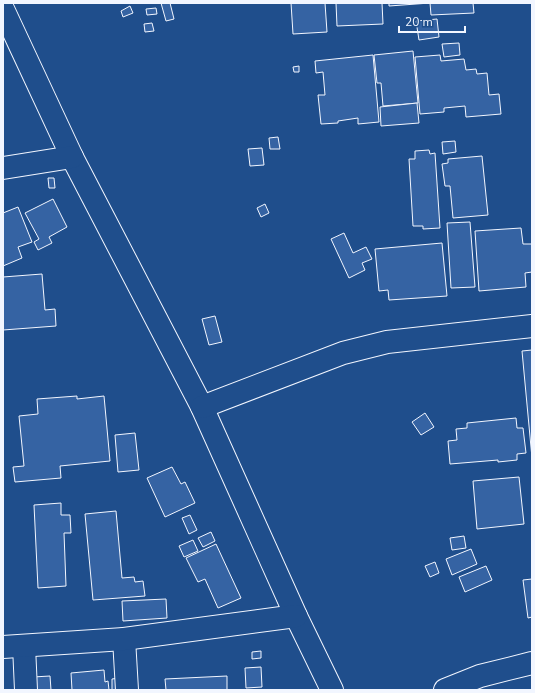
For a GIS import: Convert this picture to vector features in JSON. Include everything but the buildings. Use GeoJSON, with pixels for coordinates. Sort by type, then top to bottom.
{"type":"FeatureCollection","features":[{"type":"Feature","properties":{"kind":"street"},"geometry":{"type":"LineString","coordinates":[[3,6],[11,3]]}},
{"type":"Feature","properties":{"kind":"street"},"geometry":{"type":"LineString","coordinates":[[3,9],[72,157],[202,407],[296,616],[332,690]]}},
{"type":"Feature","properties":{"kind":"street"},"geometry":{"type":"LineString","coordinates":[[3,168],[72,157]]}},
{"type":"Feature","properties":{"kind":"street"},"geometry":{"type":"LineString","coordinates":[[202,407],[343,353],[387,342],[532,326]]}},
{"type":"Feature","properties":{"kind":"street"},"geometry":{"type":"LineString","coordinates":[[26,690],[13,646],[124,639],[296,616]]}},
{"type":"Feature","properties":{"kind":"street"},"geometry":{"type":"LineString","coordinates":[[124,639],[127,690]]}},
{"type":"Feature","properties":{"kind":"street"},"geometry":{"type":"LineString","coordinates":[[444,690],[480,676],[532,663]]}}]}
